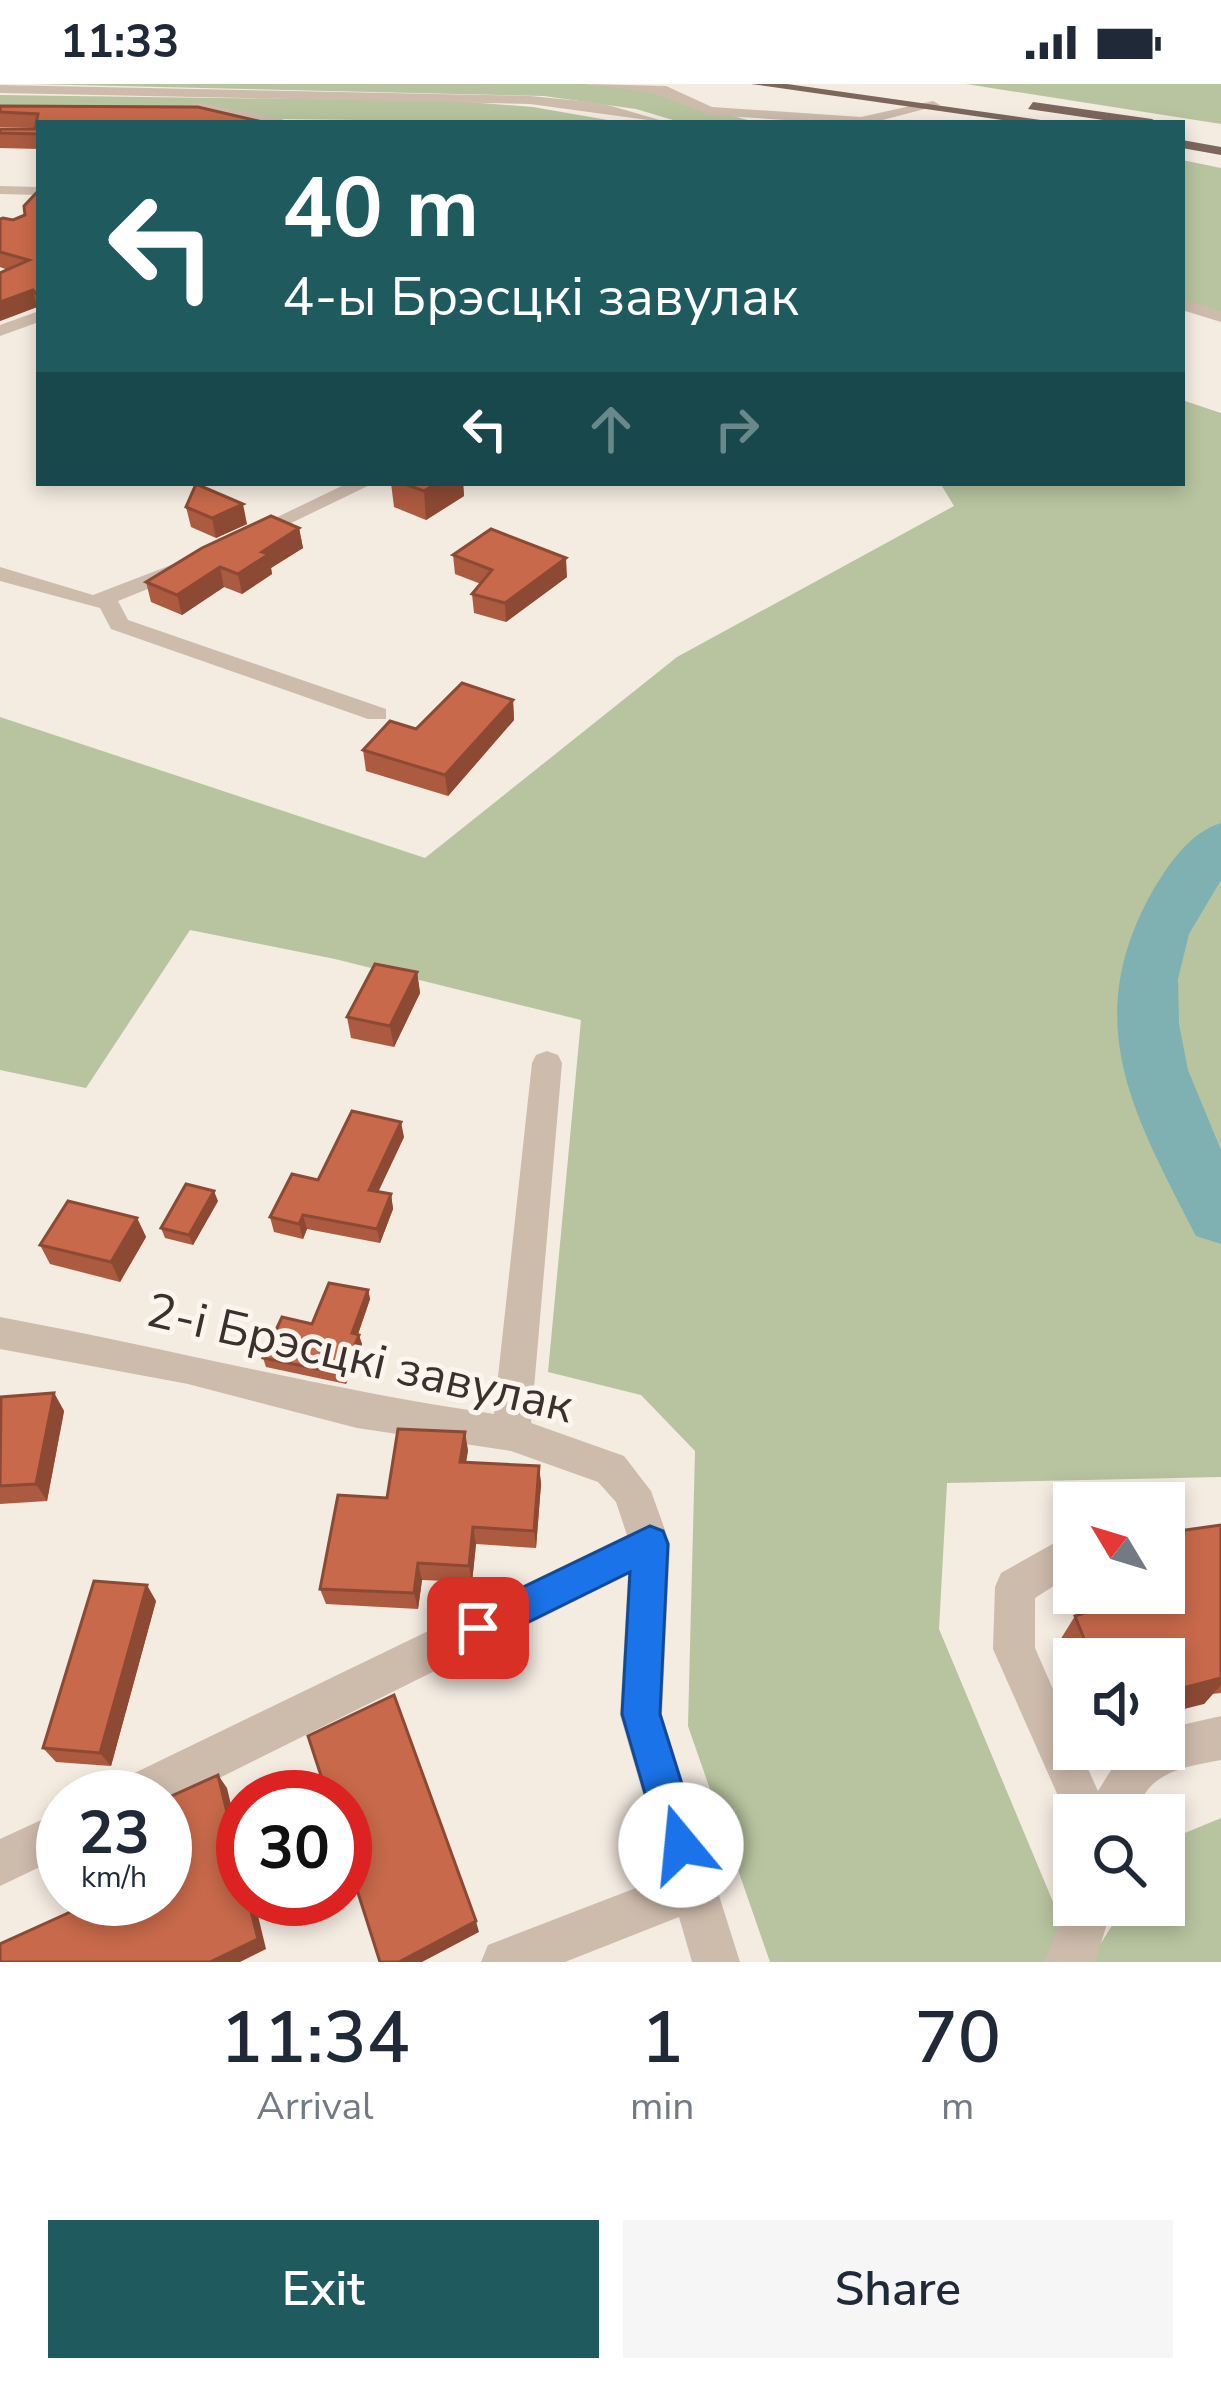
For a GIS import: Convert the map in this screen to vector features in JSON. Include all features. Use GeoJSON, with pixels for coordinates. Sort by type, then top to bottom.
{"type":"FeatureCollection","features":[{"type":"Feature","properties":{"kind":"main road"},"geometry":{"type":"LineString","coordinates":[[757,84],[1034,120]]}},
{"type":"Feature","properties":{"kind":"main road"},"geometry":{"type":"LineString","coordinates":[[855,84],[1129,120]]}},
{"type":"Feature","properties":{"kind":"main road"},"geometry":{"type":"LineString","coordinates":[[1185,128],[1221,134]]}},
{"type":"Feature","properties":{"kind":"main road"},"geometry":{"type":"LineString","coordinates":[[1185,145],[1221,152]]}},
{"type":"Feature","properties":{"kind":"street"},"geometry":{"type":"LineString","coordinates":[[594,84],[650,87],[710,111],[834,120]]}},
{"type":"Feature","properties":{"kind":"street"},"geometry":{"type":"LineString","coordinates":[[0,89],[569,102],[650,120]]}},
{"type":"Feature","properties":{"kind":"street"},"geometry":{"type":"LineString","coordinates":[[158,91],[158,96],[260,120]]}},
{"type":"Feature","properties":{"kind":"street"},"geometry":{"type":"LineString","coordinates":[[866,120],[933,105]]}},
{"type":"Feature","properties":{"kind":"street"},"geometry":{"type":"LineString","coordinates":[[741,112],[767,120]]}},
{"type":"Feature","properties":{"kind":"street"},"geometry":{"type":"LineString","coordinates":[[0,190],[36,190]]}},
{"type":"Feature","properties":{"kind":"street"},"geometry":{"type":"LineString","coordinates":[[1185,305],[1221,317]]}},
{"type":"Feature","properties":{"kind":"street"},"geometry":{"type":"LineString","coordinates":[[0,331],[36,317]]}},
{"type":"Feature","properties":{"kind":"street"},"geometry":{"type":"LineString","coordinates":[[236,542],[357,486]]}},
{"type":"Feature","properties":{"kind":"street"},"geometry":{"type":"LineString","coordinates":[[0,574],[94,603],[214,552]]}},
{"type":"Feature","properties":{"kind":"street"},"geometry":{"type":"LineString","coordinates":[[107,601],[119,624],[377,714]]}},
{"type":"Feature","properties":{"kind":"street"},"geometry":{"type":"LineString","coordinates":[[511,1434],[547,1063]]}},
{"type":"Feature","properties":{"kind":"street","name":"2-і Брэсцкі завулак"},"geometry":{"type":"LineString","coordinates":[[0,1333],[188,1368],[357,1411],[511,1434],[611,1469],[632,1491],[650,1544]]}},
{"type":"Feature","properties":{"kind":"street"},"geometry":{"type":"LineString","coordinates":[[189,1770],[650,1544],[641,1714],[716,1962]]}},
{"type":"Feature","properties":{"kind":"street"},"geometry":{"type":"LineString","coordinates":[[1053,1564],[1015,1587],[1014,1648],[1077,1794]]}},
{"type":"Feature","properties":{"kind":"street"},"geometry":{"type":"LineString","coordinates":[[1118,1794],[1146,1755],[1221,1738]]}},
{"type":"Feature","properties":{"kind":"street"},"geometry":{"type":"LineString","coordinates":[[0,1863],[36,1845]]}},
{"type":"Feature","properties":{"kind":"street"},"geometry":{"type":"LineString","coordinates":[[505,1962],[694,1888]]}},
{"type":"Feature","properties":{"kind":"street"},"geometry":{"type":"LineString","coordinates":[[1068,1962],[1084,1926]]}},
{"type":"Feature","properties":{"kind":"green space"},"geometry":{"type":"Polygon","coordinates":[[[34,84],[586,84],[640,89],[748,120],[673,120],[636,109],[544,96],[34,84]]]}},
{"type":"Feature","properties":{"kind":"green space"},"geometry":{"type":"Polygon","coordinates":[[[966,84],[1221,84],[1221,124],[966,84]]]}},
{"type":"Feature","properties":{"kind":"green space"},"geometry":{"type":"Polygon","coordinates":[[[0,95],[454,101],[533,107],[608,120],[357,120],[0,116],[0,95]]]}},
{"type":"Feature","properties":{"kind":"green space"},"geometry":{"type":"Polygon","coordinates":[[[1185,161],[1221,168],[1221,314],[1185,302],[1185,161]]]}},
{"type":"Feature","properties":{"kind":"green space"},"geometry":{"type":"Polygon","coordinates":[[[1185,401],[1221,413],[1221,1477],[947,1483],[939,1629],[1053,1902],[1053,1926],[1063,1926],[1086,1962],[770,1962],[688,1726],[695,1451],[641,1395],[548,1372],[581,1020],[335,959],[190,930],[86,1088],[0,1070],[0,717],[425,858],[677,657],[954,506],[942,486],[1185,486],[1185,401]]]}},
{"type":"Feature","properties":{"kind":"green space"},"geometry":{"type":"Polygon","coordinates":[[[1221,1818],[1221,1962],[1089,1962],[1112,1926],[1185,1926],[1185,1833],[1221,1818]]]}},
{"type":"Feature","properties":{"kind":"building"},"geometry":{"type":"Polygon","coordinates":[[[0,106],[198,107],[254,120],[37,120],[38,114],[0,112],[0,106]]]}},
{"type":"Feature","properties":{"kind":"building"},"geometry":{"type":"Polygon","coordinates":[[[36,124],[36,134],[0,133],[0,129],[35,129],[36,124]]]}},
{"type":"Feature","properties":{"kind":"building"},"geometry":{"type":"Polygon","coordinates":[[[36,193],[36,294],[33,290],[0,302],[0,273],[29,260],[0,252],[0,219],[25,215],[24,206],[36,193]]]}},
{"type":"Feature","properties":{"kind":"building"},"geometry":{"type":"Polygon","coordinates":[[[195,486],[243,504],[212,518],[186,507],[195,486]]]}},
{"type":"Feature","properties":{"kind":"building"},"geometry":{"type":"Polygon","coordinates":[[[271,516],[299,528],[238,574],[220,567],[177,595],[146,582],[202,548],[271,516]]]}},
{"type":"Feature","properties":{"kind":"building"},"geometry":{"type":"Polygon","coordinates":[[[491,529],[566,558],[505,603],[472,594],[492,570],[453,555],[491,529]]]}},
{"type":"Feature","properties":{"kind":"building"},"geometry":{"type":"Polygon","coordinates":[[[462,683],[513,700],[445,775],[363,750],[390,721],[416,729],[462,683]]]}},
{"type":"Feature","properties":{"kind":"building"},"geometry":{"type":"Polygon","coordinates":[[[375,964],[417,972],[390,1026],[347,1017],[375,964]]]}},
{"type":"Feature","properties":{"kind":"building"},"geometry":{"type":"Polygon","coordinates":[[[352,1111],[401,1122],[369,1190],[391,1194],[377,1229],[303,1215],[299,1224],[270,1217],[292,1174],[318,1180],[352,1111]]]}},
{"type":"Feature","properties":{"kind":"building"},"geometry":{"type":"Polygon","coordinates":[[[186,1184],[214,1191],[189,1235],[161,1228],[186,1184]]]}},
{"type":"Feature","properties":{"kind":"building"},"geometry":{"type":"Polygon","coordinates":[[[68,1201],[137,1218],[111,1262],[40,1245],[68,1201]]]}},
{"type":"Feature","properties":{"kind":"building"},"geometry":{"type":"Polygon","coordinates":[[[329,1283],[368,1290],[352,1333],[359,1335],[343,1374],[263,1358],[282,1317],[312,1324],[329,1283]]]}},
{"type":"Feature","properties":{"kind":"building"},"geometry":{"type":"Polygon","coordinates":[[[54,1393],[36,1484],[0,1486],[1,1397],[54,1393]]]}},
{"type":"Feature","properties":{"kind":"building"},"geometry":{"type":"Polygon","coordinates":[[[398,1429],[465,1432],[460,1462],[539,1466],[534,1531],[473,1527],[469,1566],[418,1563],[414,1593],[320,1589],[338,1495],[387,1498],[398,1429]]]}},
{"type":"Feature","properties":{"kind":"building"},"geometry":{"type":"Polygon","coordinates":[[[1221,1525],[1221,1678],[1185,1687],[1185,1638],[1084,1638],[1075,1616],[1185,1614],[1185,1530],[1221,1525]]]}},
{"type":"Feature","properties":{"kind":"building"},"geometry":{"type":"Polygon","coordinates":[[[94,1581],[147,1585],[100,1753],[43,1748],[94,1581]]]}},
{"type":"Feature","properties":{"kind":"building"},"geometry":{"type":"Polygon","coordinates":[[[394,1695],[476,1921],[399,1962],[380,1962],[369,1926],[372,1770],[319,1770],[308,1736],[394,1695]]]}},
{"type":"Feature","properties":{"kind":"building"},"geometry":{"type":"Polygon","coordinates":[[[216,1776],[216,1926],[255,1926],[258,1939],[210,1962],[0,1962],[0,1944],[40,1926],[192,1926],[192,1787],[216,1776]]]}},
{"type":"Feature","properties":{"kind":"waterway"},"geometry":{"type":"LineString","coordinates":[[1221,842],[1183,888],[1159,934],[1148,979],[1147,1024],[1172,1117],[1221,1215]]}},
{"type":"Feature","properties":{"kind":"route"},"geometry":{"type":"LineString","coordinates":[[478,1628],[650,1544],[641,1714],[681,1845]]}}]}
